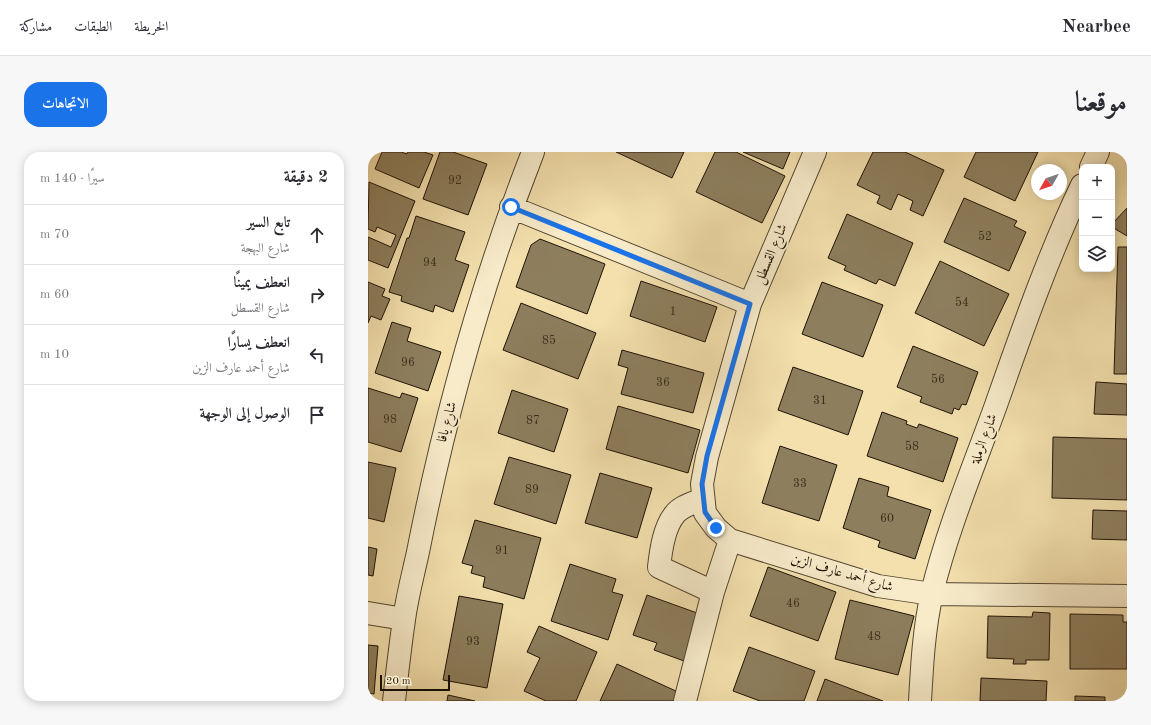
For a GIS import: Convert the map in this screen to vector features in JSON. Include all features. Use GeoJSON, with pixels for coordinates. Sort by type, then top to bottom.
{"type":"FeatureCollection","features":[{"type":"Feature","properties":{"kind":"street","name":"شارع يافا"},"geometry":{"type":"LineString","coordinates":[[394,701],[404,619],[424,519],[443,436],[481,299],[511,207],[533,152]]}},
{"type":"Feature","properties":{"kind":"street","name":"شارع القسطل"},"geometry":{"type":"LineString","coordinates":[[702,499],[702,484],[707,456],[750,304],[815,152]]}},
{"type":"Feature","properties":{"kind":"street"},"geometry":{"type":"LineString","coordinates":[[1092,164],[1098,152]]}},
{"type":"Feature","properties":{"kind":"street","name":"شارع الرملة"},"geometry":{"type":"LineString","coordinates":[[920,701],[922,658],[932,594],[944,553],[1020,337],[1069,212],[1079,192]]}},
{"type":"Feature","properties":{"kind":"street"},"geometry":{"type":"LineString","coordinates":[[511,207],[750,304]]}},
{"type":"Feature","properties":{"kind":"street"},"geometry":{"type":"LineString","coordinates":[[702,499],[675,514],[663,544],[659,567],[714,592]]}},
{"type":"Feature","properties":{"kind":"street","name":"شارع أحمد عارف الزين"},"geometry":{"type":"LineString","coordinates":[[702,499],[705,512],[712,523],[730,540],[878,586],[932,594],[1127,596]]}},
{"type":"Feature","properties":{"kind":"street"},"geometry":{"type":"LineString","coordinates":[[685,701],[714,592],[730,540]]}},
{"type":"Feature","properties":{"kind":"street"},"geometry":{"type":"LineString","coordinates":[[368,613],[404,619]]}},
{"type":"Feature","properties":{"kind":"building"},"geometry":{"type":"Polygon","coordinates":[[[382,152],[401,152],[407,154],[408,152],[424,152],[433,155],[419,188],[375,169],[382,152]]]}},
{"type":"Feature","properties":{"kind":"building"},"geometry":{"type":"Polygon","coordinates":[[[440,152],[453,152],[487,164],[468,215],[423,199],[440,152]]]}},
{"type":"Feature","properties":{"kind":"building"},"geometry":{"type":"Polygon","coordinates":[[[616,152],[684,152],[672,178],[616,152]]]}},
{"type":"Feature","properties":{"kind":"building"},"geometry":{"type":"Polygon","coordinates":[[[715,152],[736,152],[785,176],[762,223],[696,192],[715,152]]]}},
{"type":"Feature","properties":{"kind":"building"},"geometry":{"type":"Polygon","coordinates":[[[743,152],[790,152],[783,169],[743,152]]]}},
{"type":"Feature","properties":{"kind":"building"},"geometry":{"type":"Polygon","coordinates":[[[873,152],[905,152],[944,170],[923,216],[910,210],[913,201],[898,194],[891,210],[877,203],[880,196],[857,185],[873,152]]]}},
{"type":"Feature","properties":{"kind":"building"},"geometry":{"type":"Polygon","coordinates":[[[976,152],[1038,152],[1031,164],[1015,201],[964,177],[976,152]]]}},
{"type":"Feature","properties":{"kind":"building"},"geometry":{"type":"Polygon","coordinates":[[[369,182],[415,201],[388,268],[368,260],[368,237],[391,247],[396,235],[377,227],[375,232],[368,229],[369,182]]]}},
{"type":"Feature","properties":{"kind":"building"},"geometry":{"type":"Polygon","coordinates":[[[964,198],[1017,221],[1014,226],[1026,232],[1009,271],[944,242],[964,198]]]}},
{"type":"Feature","properties":{"kind":"building"},"geometry":{"type":"Polygon","coordinates":[[[1127,208],[1127,236],[1115,229],[1115,221],[1127,208]]]}},
{"type":"Feature","properties":{"kind":"building"},"geometry":{"type":"Polygon","coordinates":[[[847,214],[913,243],[895,286],[879,279],[876,284],[844,270],[846,266],[828,258],[847,214]]]}},
{"type":"Feature","properties":{"kind":"building"},"geometry":{"type":"Polygon","coordinates":[[[416,216],[465,232],[455,260],[469,265],[453,312],[435,305],[433,312],[401,301],[402,296],[389,292],[416,216]]]}},
{"type":"Feature","properties":{"kind":"building"},"geometry":{"type":"Polygon","coordinates":[[[540,239],[605,264],[587,314],[516,287],[531,245],[540,239]]]}},
{"type":"Feature","properties":{"kind":"building"},"geometry":{"type":"Polygon","coordinates":[[[1118,247],[1127,247],[1127,374],[1114,374],[1118,247]]]}},
{"type":"Feature","properties":{"kind":"building"},"geometry":{"type":"Polygon","coordinates":[[[940,261],[1009,294],[984,346],[915,313],[940,261]]]}},
{"type":"Feature","properties":{"kind":"building"},"geometry":{"type":"Polygon","coordinates":[[[641,281],[717,307],[705,342],[630,316],[641,281]]]}},
{"type":"Feature","properties":{"kind":"building"},"geometry":{"type":"Polygon","coordinates":[[[368,282],[385,289],[382,296],[390,299],[381,320],[371,316],[368,323],[368,282]]]}},
{"type":"Feature","properties":{"kind":"building"},"geometry":{"type":"Polygon","coordinates":[[[822,282],[883,305],[863,357],[802,334],[822,282]]]}},
{"type":"Feature","properties":{"kind":"building"},"geometry":{"type":"Polygon","coordinates":[[[521,303],[596,333],[578,379],[503,350],[521,303]]]}},
{"type":"Feature","properties":{"kind":"building"},"geometry":{"type":"Polygon","coordinates":[[[392,322],[411,328],[407,341],[441,352],[428,391],[375,373],[392,322]]]}},
{"type":"Feature","properties":{"kind":"building"},"geometry":{"type":"Polygon","coordinates":[[[913,346],[978,372],[966,405],[962,404],[959,410],[954,408],[952,414],[920,402],[922,397],[897,387],[913,346]]]}},
{"type":"Feature","properties":{"kind":"building"},"geometry":{"type":"Polygon","coordinates":[[[622,350],[704,373],[693,413],[621,394],[628,368],[618,365],[622,350]]]}},
{"type":"Feature","properties":{"kind":"building"},"geometry":{"type":"Polygon","coordinates":[[[793,367],[863,391],[848,435],[778,410],[793,367]]]}},
{"type":"Feature","properties":{"kind":"building"},"geometry":{"type":"Polygon","coordinates":[[[1096,382],[1127,384],[1127,415],[1094,414],[1096,382]]]}},
{"type":"Feature","properties":{"kind":"building"},"geometry":{"type":"Polygon","coordinates":[[[368,388],[400,398],[402,393],[418,398],[401,452],[368,442],[368,388]]]}},
{"type":"Feature","properties":{"kind":"building"},"geometry":{"type":"Polygon","coordinates":[[[512,390],[568,409],[554,452],[498,433],[512,390]]]}},
{"type":"Feature","properties":{"kind":"building"},"geometry":{"type":"Polygon","coordinates":[[[618,406],[700,430],[688,473],[606,449],[618,406]]]}},
{"type":"Feature","properties":{"kind":"building"},"geometry":{"type":"Polygon","coordinates":[[[882,412],[907,421],[906,424],[917,428],[919,424],[958,438],[943,482],[867,456],[882,412]]]}},
{"type":"Feature","properties":{"kind":"building"},"geometry":{"type":"Polygon","coordinates":[[[1053,437],[1127,439],[1127,500],[1052,498],[1053,437]]]}},
{"type":"Feature","properties":{"kind":"building"},"geometry":{"type":"Polygon","coordinates":[[[780,446],[837,465],[819,521],[762,503],[780,446]]]}},
{"type":"Feature","properties":{"kind":"building"},"geometry":{"type":"Polygon","coordinates":[[[509,457],[571,475],[556,524],[494,504],[509,457]]]}},
{"type":"Feature","properties":{"kind":"building"},"geometry":{"type":"Polygon","coordinates":[[[368,462],[396,468],[384,522],[368,518],[368,462]]]}},
{"type":"Feature","properties":{"kind":"building"},"geometry":{"type":"Polygon","coordinates":[[[600,473],[652,488],[637,538],[585,523],[600,473]]]}},
{"type":"Feature","properties":{"kind":"building"},"geometry":{"type":"Polygon","coordinates":[[[859,478],[889,487],[887,496],[931,510],[915,559],[878,547],[880,541],[843,528],[859,478]]]}},
{"type":"Feature","properties":{"kind":"building"},"geometry":{"type":"Polygon","coordinates":[[[1093,510],[1127,511],[1127,540],[1092,539],[1093,510]]]}},
{"type":"Feature","properties":{"kind":"building"},"geometry":{"type":"Polygon","coordinates":[[[475,520],[541,538],[524,599],[483,587],[485,577],[471,573],[473,566],[462,563],[475,520]]]}},
{"type":"Feature","properties":{"kind":"building"},"geometry":{"type":"Polygon","coordinates":[[[368,547],[377,549],[373,576],[368,575],[368,547]]]}},
{"type":"Feature","properties":{"kind":"building"},"geometry":{"type":"Polygon","coordinates":[[[570,564],[616,579],[612,592],[623,595],[608,640],[551,621],[570,564]]]}},
{"type":"Feature","properties":{"kind":"building"},"geometry":{"type":"Polygon","coordinates":[[[768,567],[836,592],[818,641],[750,616],[768,567]]]}},
{"type":"Feature","properties":{"kind":"building"},"geometry":{"type":"Polygon","coordinates":[[[647,595],[700,614],[684,661],[654,650],[657,643],[633,635],[647,595]]]}},
{"type":"Feature","properties":{"kind":"building"},"geometry":{"type":"Polygon","coordinates":[[[459,596],[503,604],[487,688],[443,680],[459,596]]]}},
{"type":"Feature","properties":{"kind":"building"},"geometry":{"type":"Polygon","coordinates":[[[850,600],[914,616],[898,675],[835,659],[850,600]]]}},
{"type":"Feature","properties":{"kind":"building"},"geometry":{"type":"Polygon","coordinates":[[[1033,612],[1050,613],[1049,660],[1026,660],[1026,664],[1013,664],[1014,659],[987,658],[988,616],[1032,617],[1033,612]]]}},
{"type":"Feature","properties":{"kind":"building"},"geometry":{"type":"Polygon","coordinates":[[[1070,614],[1123,615],[1123,622],[1127,622],[1127,669],[1070,669],[1070,614]]]}},
{"type":"Feature","properties":{"kind":"building"},"geometry":{"type":"Polygon","coordinates":[[[539,626],[597,652],[576,701],[546,701],[524,691],[540,658],[527,652],[539,626]]]}},
{"type":"Feature","properties":{"kind":"building"},"geometry":{"type":"Polygon","coordinates":[[[368,645],[378,646],[374,694],[368,693],[368,645]]]}},
{"type":"Feature","properties":{"kind":"building"},"geometry":{"type":"Polygon","coordinates":[[[749,647],[815,671],[804,701],[760,701],[733,691],[749,647]]]}},
{"type":"Feature","properties":{"kind":"building"},"geometry":{"type":"Polygon","coordinates":[[[617,664],[678,692],[674,701],[600,701],[617,664]]]}},
{"type":"Feature","properties":{"kind":"building"},"geometry":{"type":"Polygon","coordinates":[[[981,678],[1047,681],[1046,701],[980,701],[981,678]]]}},
{"type":"Feature","properties":{"kind":"building"},"geometry":{"type":"Polygon","coordinates":[[[825,679],[883,701],[817,701],[825,679]]]}},
{"type":"Feature","properties":{"kind":"building"},"geometry":{"type":"Polygon","coordinates":[[[448,695],[475,701],[447,701],[448,695]]]}},
{"type":"Feature","properties":{"kind":"building"},"geometry":{"type":"Polygon","coordinates":[[[1075,696],[1105,697],[1105,701],[1075,701],[1075,696]]]}},
{"type":"Feature","properties":{"kind":"route"},"geometry":{"type":"LineString","coordinates":[[511,207],[750,304],[707,456],[702,484],[702,499],[705,512],[716,528]]}}]}
